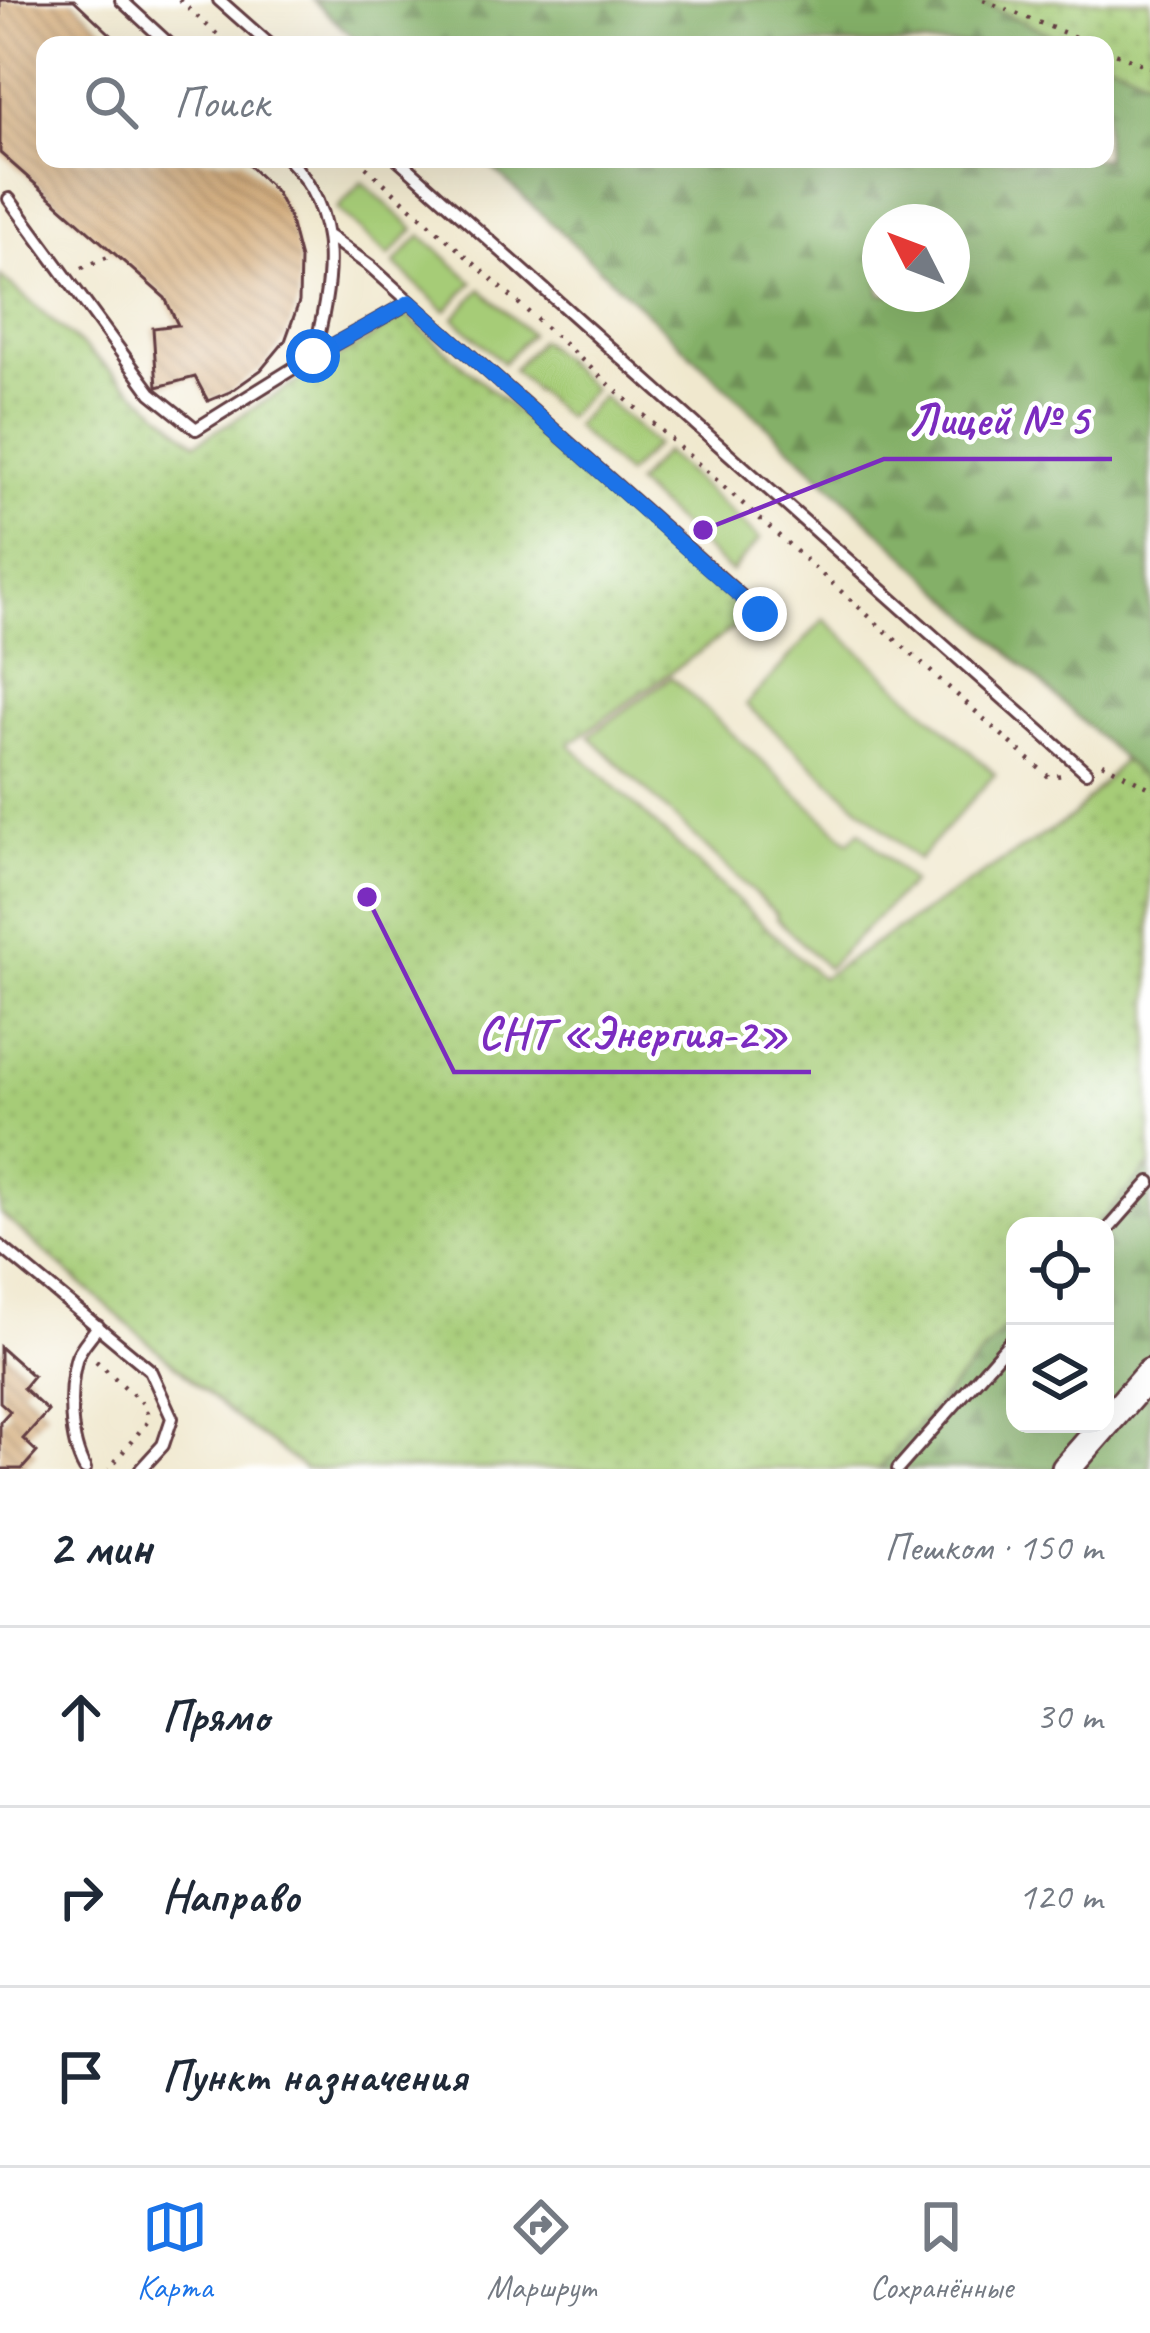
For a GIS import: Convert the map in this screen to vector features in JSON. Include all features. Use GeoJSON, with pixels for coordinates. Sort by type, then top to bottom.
{"type":"FeatureCollection","features":[{"type":"Feature","properties":{"kind":"street"},"geometry":{"type":"LineString","coordinates":[[1066,1469],[1150,1373]]}},
{"type":"Feature","properties":{"kind":"lane"},"geometry":{"type":"LineString","coordinates":[[122,0],[160,36]]}},
{"type":"Feature","properties":{"kind":"lane"},"geometry":{"type":"LineString","coordinates":[[219,0],[260,36]]}},
{"type":"Feature","properties":{"kind":"lane"},"geometry":{"type":"LineString","coordinates":[[298,168],[330,237],[329,298],[313,356]]}},
{"type":"Feature","properties":{"kind":"lane"},"geometry":{"type":"LineString","coordinates":[[408,168],[1086,772]]}},
{"type":"Feature","properties":{"kind":"lane"},"geometry":{"type":"LineString","coordinates":[[3,198],[151,393],[196,429],[410,302]]}},
{"type":"Feature","properties":{"kind":"lane"},"geometry":{"type":"LineString","coordinates":[[330,237],[370,266],[760,614]]}},
{"type":"Feature","properties":{"kind":"lane"},"geometry":{"type":"LineString","coordinates":[[1114,1223],[1150,1182]]}},
{"type":"Feature","properties":{"kind":"lane"},"geometry":{"type":"LineString","coordinates":[[0,1246],[150,1370],[172,1418],[163,1445],[141,1469]]}},
{"type":"Feature","properties":{"kind":"lane"},"geometry":{"type":"LineString","coordinates":[[85,1469],[71,1405],[76,1356],[98,1327]]}},
{"type":"Feature","properties":{"kind":"lane"},"geometry":{"type":"LineString","coordinates":[[898,1469],[1006,1346]]}},
{"type":"Feature","properties":{"kind":"path"},"geometry":{"type":"LineString","coordinates":[[178,0],[219,36]]}},
{"type":"Feature","properties":{"kind":"path"},"geometry":{"type":"LineString","coordinates":[[983,0],[1073,36]]}},
{"type":"Feature","properties":{"kind":"path"},"geometry":{"type":"LineString","coordinates":[[1114,53],[1150,67]]}},
{"type":"Feature","properties":{"kind":"path"},"geometry":{"type":"LineString","coordinates":[[367,168],[1049,777],[1086,772],[1102,763],[1150,788]]}},
{"type":"Feature","properties":{"kind":"path"},"geometry":{"type":"LineString","coordinates":[[76,1356],[91,1356],[146,1406],[148,1421],[142,1432],[109,1469]]}},
{"type":"Feature","properties":{"kind":"green space"},"geometry":{"type":"Polygon","coordinates":[[[313,0],[975,0],[1054,36],[351,36],[313,0]]]}},
{"type":"Feature","properties":{"kind":"green space"},"geometry":{"type":"Polygon","coordinates":[[[975,0],[1150,0],[1150,79],[1114,63],[1114,36],[1054,36],[975,0]]]}},
{"type":"Feature","properties":{"kind":"green space"},"geometry":{"type":"Polygon","coordinates":[[[1114,63],[1150,79],[1150,785],[493,168],[1114,168],[1114,63]]]}},
{"type":"Feature","properties":{"kind":"green space"},"geometry":{"type":"Polygon","coordinates":[[[362,182],[414,229],[389,256],[337,209],[362,182]]]}},
{"type":"Feature","properties":{"kind":"green space"},"geometry":{"type":"Polygon","coordinates":[[[421,235],[473,282],[446,311],[394,264],[421,235]]]}},
{"type":"Feature","properties":{"kind":"green space"},"geometry":{"type":"Polygon","coordinates":[[[0,276],[196,443],[407,316],[749,617],[569,744],[821,978],[1073,816],[1124,759],[1150,785],[1150,1166],[1104,1217],[1006,1217],[1006,1327],[879,1469],[305,1469],[231,1414],[0,1213],[0,276]]]}},
{"type":"Feature","properties":{"kind":"green space"},"geometry":{"type":"Polygon","coordinates":[[[481,289],[530,334],[503,363],[454,318],[481,289]]]}},
{"type":"Feature","properties":{"kind":"green space"},"geometry":{"type":"Polygon","coordinates":[[[540,340],[593,389],[566,418],[513,370],[540,340]]]}},
{"type":"Feature","properties":{"kind":"green space"},"geometry":{"type":"Polygon","coordinates":[[[602,396],[655,445],[626,475],[574,426],[602,396]]]}},
{"type":"Feature","properties":{"kind":"green space"},"geometry":{"type":"Polygon","coordinates":[[[664,452],[760,539],[731,572],[635,484],[664,452]]]}},
{"type":"Feature","properties":{"kind":"green space"},"geometry":{"type":"Polygon","coordinates":[[[824,619],[995,774],[918,860],[746,705],[824,619]]]}},
{"type":"Feature","properties":{"kind":"green space"},"geometry":{"type":"Polygon","coordinates":[[[671,677],[849,842],[860,831],[912,882],[827,968],[589,736],[671,677]]]}},
{"type":"Feature","properties":{"kind":"green space"},"geometry":{"type":"Polygon","coordinates":[[[1150,1166],[1150,1469],[879,1469],[1006,1327],[1006,1433],[1114,1433],[1114,1217],[1104,1217],[1150,1166]]]}},
{"type":"Feature","properties":{"kind":"building"},"geometry":{"type":"Polygon","coordinates":[[[0,0],[74,0],[112,36],[36,36],[36,168],[251,168],[276,192],[289,217],[300,259],[299,302],[285,341],[261,370],[208,401],[195,377],[157,387],[153,328],[178,325],[165,298],[0,153],[0,0]]]}},
{"type":"Feature","properties":{"kind":"building"},"geometry":{"type":"Polygon","coordinates":[[[0,1347],[33,1376],[23,1388],[48,1411],[23,1439],[37,1452],[22,1469],[0,1469],[0,1422],[10,1411],[0,1402],[0,1347]]]}},
{"type":"Feature","properties":{"kind":"place","name":"Лицей № 5"},"geometry":{"type":"Point","coordinates":[703,530]}},
{"type":"Feature","properties":{"kind":"place","name":"СНТ «Энергия-2»"},"geometry":{"type":"Point","coordinates":[367,897]}},
{"type":"Feature","properties":{"kind":"route"},"geometry":{"type":"LineString","coordinates":[[313,356],[410,302],[760,614]]}}]}
